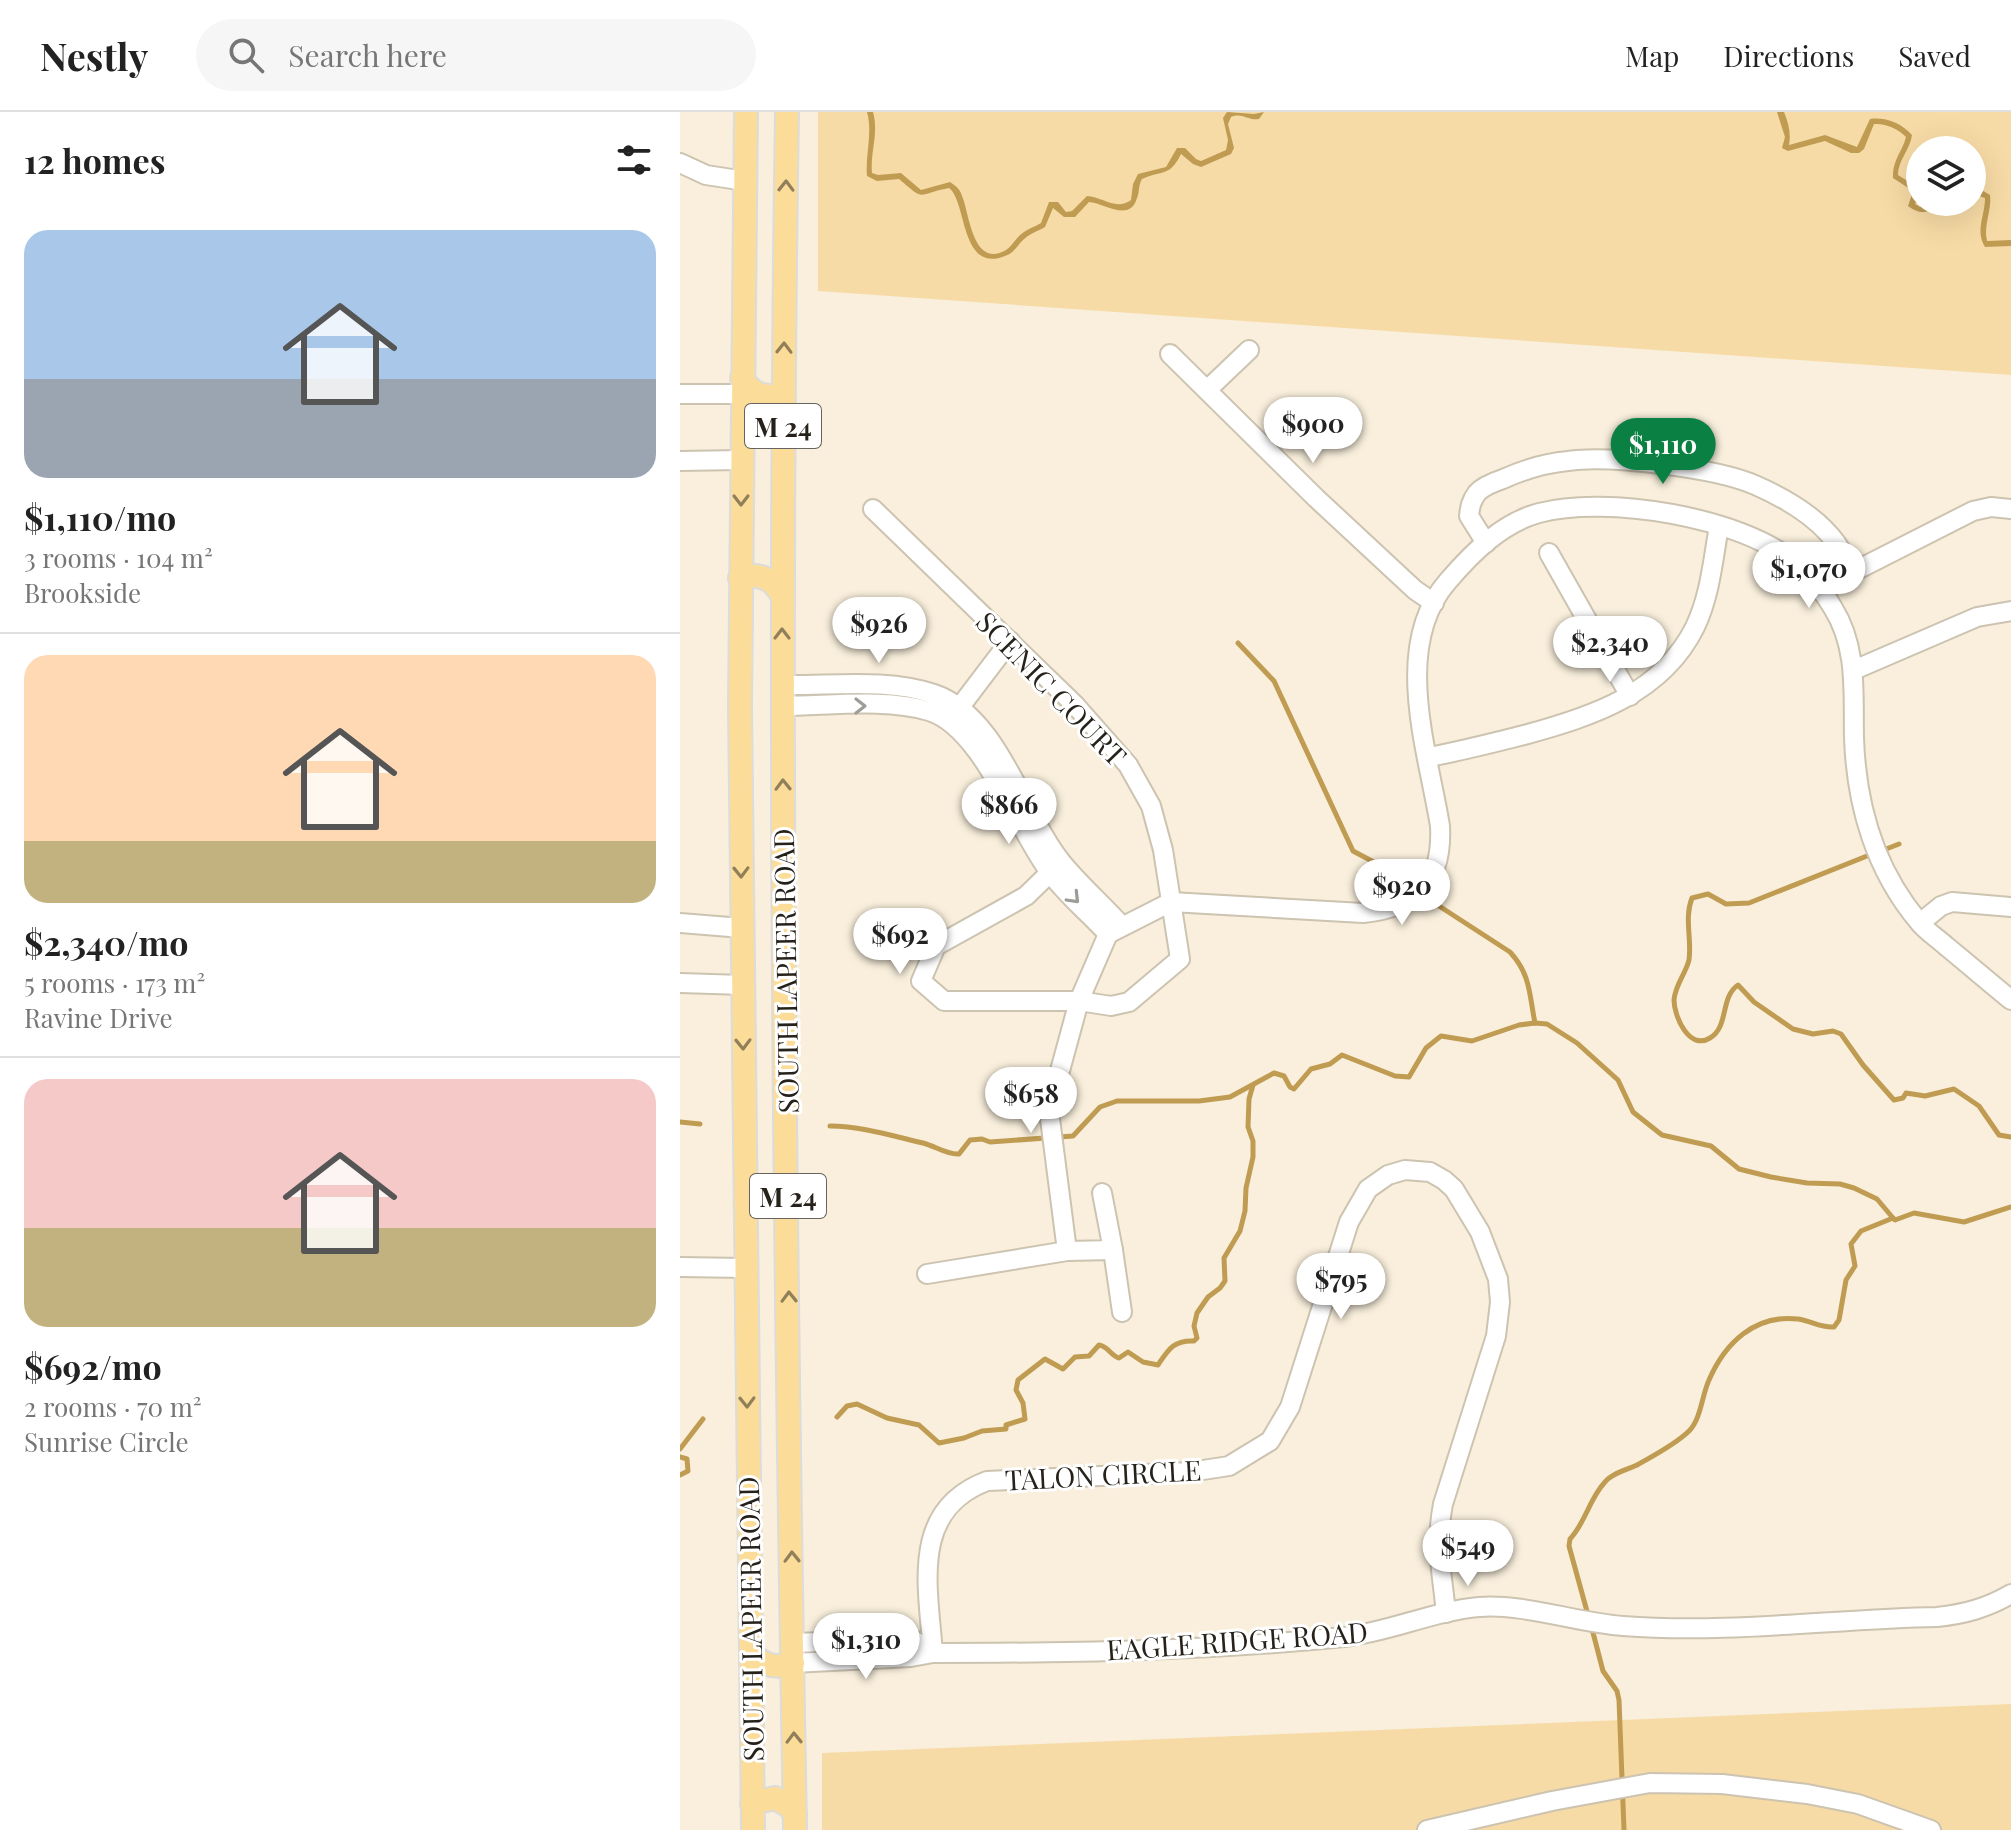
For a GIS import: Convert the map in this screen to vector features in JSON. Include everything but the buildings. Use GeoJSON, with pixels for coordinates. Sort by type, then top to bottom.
{"type":"FeatureCollection","features":[{"type":"Feature","properties":{"kind":"main road","name":"SOUTH LAPEER ROAD"},"geometry":{"type":"LineString","coordinates":[[746,112],[740,578],[753,1830]]}},
{"type":"Feature","properties":{"kind":"main road","name":"SOUTH LAPEER ROAD"},"geometry":{"type":"LineString","coordinates":[[787,112],[781,594],[795,1822]]}},
{"type":"Feature","properties":{"kind":"main road"},"geometry":{"type":"LineString","coordinates":[[742,386],[759,395],[783,395]]}},
{"type":"Feature","properties":{"kind":"main road"},"geometry":{"type":"LineString","coordinates":[[740,578],[762,577],[776,584],[781,594]]}},
{"type":"Feature","properties":{"kind":"main road"},"geometry":{"type":"LineString","coordinates":[[751,1651],[765,1664],[779,1666],[793,1653]]}},
{"type":"Feature","properties":{"kind":"main road"},"geometry":{"type":"LineString","coordinates":[[752,1803],[775,1798],[789,1806],[795,1822]]}},
{"type":"Feature","properties":{"kind":"street"},"geometry":{"type":"LineString","coordinates":[[680,163],[706,175],[745,181]]}},
{"type":"Feature","properties":{"kind":"street"},"geometry":{"type":"LineString","coordinates":[[1207,390],[1249,350]]}},
{"type":"Feature","properties":{"kind":"street"},"geometry":{"type":"LineString","coordinates":[[1170,354],[1316,498],[1415,590],[1434,603]]}},
{"type":"Feature","properties":{"kind":"street"},"geometry":{"type":"LineString","coordinates":[[680,394],[742,386]]}},
{"type":"Feature","properties":{"kind":"street"},"geometry":{"type":"LineString","coordinates":[[680,461],[741,460]]}},
{"type":"Feature","properties":{"kind":"street"},"geometry":{"type":"LineString","coordinates":[[1486,543],[1469,516],[1471,502],[1479,490],[1523,470],[1567,461],[1603,460],[1671,466],[1753,483],[1791,503],[1824,528],[1847,558],[1851,573]]}},
{"type":"Feature","properties":{"kind":"street"},"geometry":{"type":"LineString","coordinates":[[1067,1251],[1049,1111],[1079,1001],[1115,930],[1171,902],[1363,913],[1387,911],[1408,901],[1427,886],[1438,864],[1441,844],[1416,688],[1423,632],[1442,587],[1486,543],[1510,525],[1538,513],[1578,506],[1644,510],[1696,519],[1760,540],[1794,561],[1835,611],[1854,670],[1854,748],[1858,791],[1872,843],[1885,872],[1920,923],[2011,1000]]}},
{"type":"Feature","properties":{"kind":"street"},"geometry":{"type":"LineString","coordinates":[[1822,592],[1851,573],[1973,511],[1991,507],[2011,509]]}},
{"type":"Feature","properties":{"kind":"street","name":"SCENIC COURT"},"geometry":{"type":"LineString","coordinates":[[873,509],[1075,705],[1128,765],[1151,806],[1163,850],[1180,959],[1129,1002],[1111,1006],[1079,1001]]}},
{"type":"Feature","properties":{"kind":"street"},"geometry":{"type":"LineString","coordinates":[[1429,757],[1466,751],[1572,722],[1630,696],[1665,670],[1695,628],[1706,595],[1719,526]]}},
{"type":"Feature","properties":{"kind":"street"},"geometry":{"type":"LineString","coordinates":[[1549,553],[1630,696]]}},
{"type":"Feature","properties":{"kind":"street"},"geometry":{"type":"LineString","coordinates":[[1854,670],[1977,617],[2011,611]]}},
{"type":"Feature","properties":{"kind":"street"},"geometry":{"type":"LineString","coordinates":[[954,715],[1010,641]]}},
{"type":"Feature","properties":{"kind":"street"},"geometry":{"type":"LineString","coordinates":[[782,695],[899,705],[954,715],[1055,867],[1115,930]]}},
{"type":"Feature","properties":{"kind":"street"},"geometry":{"type":"LineString","coordinates":[[1055,867],[1026,896],[936,946],[921,981],[944,1001],[1079,1001]]}},
{"type":"Feature","properties":{"kind":"street"},"geometry":{"type":"LineString","coordinates":[[1920,923],[1941,906],[1952,902],[2011,907]]}},
{"type":"Feature","properties":{"kind":"street"},"geometry":{"type":"LineString","coordinates":[[680,923],[742,928]]}},
{"type":"Feature","properties":{"kind":"street"},"geometry":{"type":"LineString","coordinates":[[680,983],[743,985]]}},
{"type":"Feature","properties":{"kind":"street","name":"TALON CIRCLE"},"geometry":{"type":"LineString","coordinates":[[933,1653],[929,1600],[930,1544],[935,1525],[952,1500],[966,1489],[987,1481],[1190,1472],[1229,1466],[1270,1441],[1290,1407],[1349,1222],[1368,1189],[1388,1175],[1405,1170],[1430,1172],[1454,1189],[1480,1232],[1498,1279],[1500,1311],[1496,1336],[1443,1504],[1438,1529],[1446,1613]]}},
{"type":"Feature","properties":{"kind":"street"},"geometry":{"type":"LineString","coordinates":[[1102,1193],[1122,1312]]}},
{"type":"Feature","properties":{"kind":"street"},"geometry":{"type":"LineString","coordinates":[[927,1274],[1067,1251],[1113,1250]]}},
{"type":"Feature","properties":{"kind":"street"},"geometry":{"type":"LineString","coordinates":[[680,1267],[745,1268]]}},
{"type":"Feature","properties":{"kind":"street","name":"EAGLE RIDGE ROAD"},"geometry":{"type":"LineString","coordinates":[[793,1653],[911,1657],[933,1653],[1174,1648],[1348,1637],[1480,1607],[1624,1626],[1706,1628],[1964,1615],[2011,1594]]}},
{"type":"Feature","properties":{"kind":"street"},"geometry":{"type":"LineString","coordinates":[[1427,1830],[1552,1801],[1650,1783],[1722,1784],[1807,1794],[1858,1804],[1931,1830]]}},
{"type":"Feature","properties":{"kind":"shaded area"},"geometry":{"type":"Polygon","coordinates":[[[818,112],[2011,112],[2011,375],[818,291],[818,112]]]}},
{"type":"Feature","properties":{"kind":"shaded area"},"geometry":{"type":"Polygon","coordinates":[[[867,112],[873,112],[875,120],[872,173],[901,173],[921,190],[950,182],[961,194],[979,245],[986,252],[995,254],[1006,250],[1021,234],[1041,223],[1049,202],[1058,202],[1066,212],[1072,211],[1087,196],[1115,204],[1125,203],[1131,200],[1138,174],[1166,167],[1177,148],[1185,148],[1201,161],[1226,150],[1228,140],[1223,118],[1227,112],[1264,112],[1259,119],[1238,115],[1231,117],[1228,124],[1234,148],[1231,154],[1201,167],[1181,154],[1169,170],[1142,179],[1134,205],[1129,209],[1116,210],[1089,202],[1075,217],[1064,217],[1053,208],[1045,227],[1025,238],[1008,255],[990,259],[980,255],[972,246],[955,195],[949,188],[922,195],[899,179],[877,181],[867,176],[867,112]]]}},
{"type":"Feature","properties":{"kind":"shaded area"},"geometry":{"type":"Polygon","coordinates":[[[1777,112],[1784,112],[1786,116],[1789,145],[1825,135],[1857,147],[1870,119],[1898,124],[1912,135],[1906,137],[1896,129],[1874,124],[1864,149],[1859,153],[1851,153],[1825,141],[1788,151],[1782,148],[1785,137],[1777,112]]]}},
{"type":"Feature","properties":{"kind":"shaded area"},"geometry":{"type":"Polygon","coordinates":[[[1906,137],[1906,152],[1898,175],[1906,180],[1906,186],[1893,178],[1906,137]]]}},
{"type":"Feature","properties":{"kind":"shaded area"},"geometry":{"type":"Polygon","coordinates":[[[1986,193],[1990,195],[1987,241],[2011,240],[2011,246],[1985,247],[1981,229],[1983,216],[1986,216],[1986,193]]]}},
{"type":"Feature","properties":{"kind":"shaded area"},"geometry":{"type":"Polygon","coordinates":[[[2011,1704],[2011,1830],[822,1830],[822,1753],[2011,1704]]]}},
{"type":"Feature","properties":{"kind":"waterway"},"geometry":{"type":"LineString","coordinates":[[1238,643],[1274,681],[1353,851],[1387,869],[1510,952],[1526,977],[1535,1023]]}},
{"type":"Feature","properties":{"kind":"waterway"},"geometry":{"type":"LineString","coordinates":[[1881,851],[1899,844]]}},
{"type":"Feature","properties":{"kind":"waterway"},"geometry":{"type":"LineString","coordinates":[[1872,854],[1749,903],[1726,904],[1708,894],[1692,898],[1689,960],[1674,1000],[1680,1022],[1689,1036],[1696,1040],[1710,1038],[1720,1027],[1729,997],[1738,985],[1754,1002],[1793,1029],[1813,1034],[1833,1031],[1841,1034],[1894,1100],[1903,1098],[1906,1093],[1925,1096],[1954,1089],[1979,1106],[1999,1135],[2011,1137]]}},
{"type":"Feature","properties":{"kind":"waterway"},"geometry":{"type":"LineString","coordinates":[[830,1126],[877,1132],[959,1154],[970,1140],[990,1142],[1073,1136],[1100,1107],[1117,1101],[1199,1101],[1230,1097],[1274,1073],[1284,1076],[1294,1089],[1311,1069],[1330,1064],[1342,1055],[1395,1076],[1409,1077],[1426,1048],[1441,1036],[1472,1041],[1519,1025],[1547,1024],[1577,1043],[1618,1080],[1633,1112],[1662,1135],[1711,1146],[1739,1169],[1807,1183],[1840,1184],[1854,1188],[1877,1199],[1893,1218]]}},
{"type":"Feature","properties":{"kind":"waterway"},"geometry":{"type":"LineString","coordinates":[[837,1417],[847,1406],[857,1404],[887,1418],[919,1425],[939,1443],[964,1438],[982,1431],[1006,1429],[1006,1425],[1025,1419],[1023,1403],[1016,1390],[1018,1380],[1045,1359],[1063,1369],[1075,1357],[1089,1356],[1099,1345],[1119,1358],[1128,1352],[1143,1362],[1158,1365],[1176,1344],[1194,1341],[1197,1338],[1194,1326],[1197,1313],[1225,1281],[1224,1258],[1240,1231],[1245,1211],[1253,1157],[1253,1141],[1248,1127],[1253,1085]]}},
{"type":"Feature","properties":{"kind":"waterway"},"geometry":{"type":"LineString","coordinates":[[680,1122],[700,1124]]}},
{"type":"Feature","properties":{"kind":"waterway"},"geometry":{"type":"LineString","coordinates":[[1588,1615],[1569,1546],[1570,1539],[1608,1479],[1657,1454],[1689,1431],[1716,1367],[1733,1343],[1755,1326],[1768,1321],[1798,1319],[1834,1327],[1839,1320],[1846,1280],[1855,1266],[1851,1244],[1861,1231],[1914,1213],[1964,1222],[2011,1207]]}},
{"type":"Feature","properties":{"kind":"waterway"},"geometry":{"type":"LineString","coordinates":[[680,1449],[703,1419]]}},
{"type":"Feature","properties":{"kind":"waterway"},"geometry":{"type":"LineString","coordinates":[[680,1457],[687,1459],[688,1471],[680,1475]]}},
{"type":"Feature","properties":{"kind":"waterway"},"geometry":{"type":"LineString","coordinates":[[1591,1625],[1603,1671],[1617,1691],[1619,1700],[1624,1830]]}}]}
